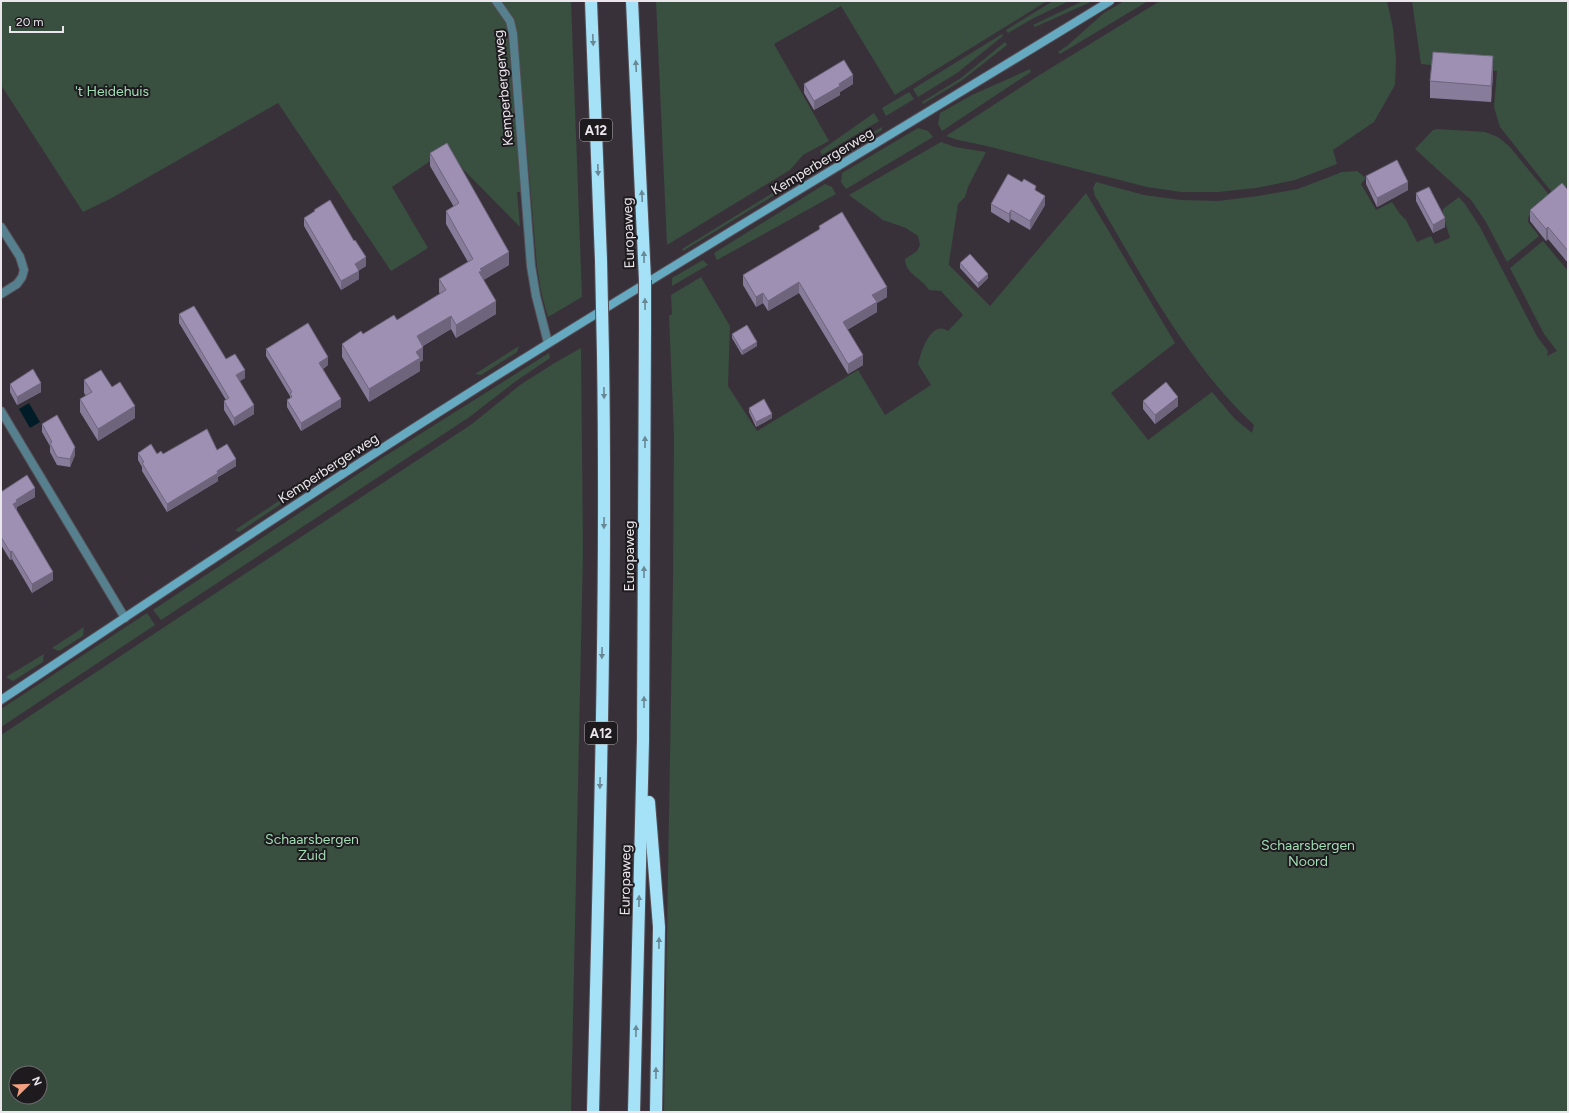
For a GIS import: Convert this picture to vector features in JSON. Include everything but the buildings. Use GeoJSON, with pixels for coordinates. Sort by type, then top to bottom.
{"type":"FeatureCollection","features":[{"type":"Feature","properties":{"kind":"highway","name":"Europaweg"},"geometry":{"type":"LineString","coordinates":[[591,1],[604,354],[605,451],[600,852],[593,1112]]}},
{"type":"Feature","properties":{"kind":"highway","name":"Europaweg"},"geometry":{"type":"LineString","coordinates":[[632,1],[644,235],[645,328],[643,741],[634,1112]]}},
{"type":"Feature","properties":{"kind":"highway"},"geometry":{"type":"LineString","coordinates":[[643,741],[659,927],[656,1112]]}},
{"type":"Feature","properties":{"kind":"main road","name":"Kemperbergerweg"},"geometry":{"type":"LineString","coordinates":[[1,700],[324,486],[548,343],[1110,1]]}},
{"type":"Feature","properties":{"kind":"street","name":"Kemperbergerweg"},"geometry":{"type":"LineString","coordinates":[[496,1],[510,21],[513,34],[531,266],[536,296],[548,343]]}},
{"type":"Feature","properties":{"kind":"street"},"geometry":{"type":"LineString","coordinates":[[1,227],[20,257],[24,270],[22,277],[16,284],[1,294]]}},
{"type":"Feature","properties":{"kind":"street"},"geometry":{"type":"LineString","coordinates":[[1,410],[125,618]]}},
{"type":"Feature","properties":{"kind":"green space","name":"'t Heidehuis"},"geometry":{"type":"Polygon","coordinates":[[[1,1],[491,1],[506,24],[508,35],[521,192],[517,192],[520,227],[445,151],[392,187],[428,248],[391,271],[278,103],[110,199],[83,212],[1,85],[1,1]]]}},
{"type":"Feature","properties":{"kind":"green space"},"geometry":{"type":"Polygon","coordinates":[[[502,1],[571,1],[582,297],[548,317],[541,292],[537,266],[517,35],[513,19],[502,1]]]}},
{"type":"Feature","properties":{"kind":"green space"},"geometry":{"type":"Polygon","coordinates":[[[656,1],[1047,1],[895,95],[841,6],[774,44],[829,141],[803,155],[790,170],[667,245],[656,1]]]}},
{"type":"Feature","properties":{"kind":"green space"},"geometry":{"type":"Polygon","coordinates":[[[1053,1],[1069,1],[1032,19],[1008,33],[1006,30],[1053,1]]]}},
{"type":"Feature","properties":{"kind":"green space"},"geometry":{"type":"Polygon","coordinates":[[[1083,1],[1093,1],[1035,27],[1033,25],[1083,1]]]}},
{"type":"Feature","properties":{"kind":"green space"},"geometry":{"type":"Polygon","coordinates":[[[1124,1],[1148,1],[1060,54],[1058,52],[1104,13],[1124,1]]]}},
{"type":"Feature","properties":{"kind":"green space"},"geometry":{"type":"Polygon","coordinates":[[[1160,1],[1387,1],[1393,28],[1396,59],[1395,85],[1374,122],[1333,150],[1337,164],[1295,180],[1256,188],[1218,192],[1181,192],[1147,187],[946,136],[1038,76],[1160,1]]]}},
{"type":"Feature","properties":{"kind":"green space"},"geometry":{"type":"Polygon","coordinates":[[[1412,1],[1568,1],[1567,186],[1554,195],[1500,127],[1494,107],[1497,71],[1421,64],[1412,1]]]}},
{"type":"Feature","properties":{"kind":"green space"},"geometry":{"type":"Polygon","coordinates":[[[1002,34],[1003,36],[957,73],[918,97],[913,89],[1002,34]]]}},
{"type":"Feature","properties":{"kind":"green space"},"geometry":{"type":"Polygon","coordinates":[[[1005,42],[1007,45],[961,81],[923,104],[922,102],[961,78],[1005,42]]]}},
{"type":"Feature","properties":{"kind":"green space"},"geometry":{"type":"Polygon","coordinates":[[[1030,69],[1031,72],[942,131],[938,124],[940,113],[972,95],[1030,69]]]}},
{"type":"Feature","properties":{"kind":"green space"},"geometry":{"type":"Polygon","coordinates":[[[909,92],[914,99],[886,116],[882,108],[909,92]]]}},
{"type":"Feature","properties":{"kind":"green space"},"geometry":{"type":"Polygon","coordinates":[[[874,113],[879,121],[822,155],[820,151],[874,113]]]}},
{"type":"Feature","properties":{"kind":"green space"},"geometry":{"type":"Polygon","coordinates":[[[882,127],[882,130],[828,162],[826,160],[882,127]]]}},
{"type":"Feature","properties":{"kind":"green space"},"geometry":{"type":"Polygon","coordinates":[[[918,128],[928,131],[933,137],[846,189],[841,182],[842,173],[918,128]]]}},
{"type":"Feature","properties":{"kind":"green space"},"geometry":{"type":"Polygon","coordinates":[[[1433,130],[1485,132],[1498,137],[1509,146],[1551,197],[1536,208],[1528,218],[1528,222],[1539,236],[1507,262],[1486,222],[1471,200],[1415,149],[1433,130]]]}},
{"type":"Feature","properties":{"kind":"green space","name":"Schaarsbergen Noord"},"geometry":{"type":"Polygon","coordinates":[[[941,142],[955,147],[986,152],[968,187],[965,197],[958,204],[949,265],[990,306],[1086,193],[1175,343],[1111,393],[1148,440],[1212,392],[1235,419],[1252,433],[1254,425],[1230,400],[1186,346],[1148,287],[1095,196],[1093,188],[1096,182],[1144,195],[1181,200],[1218,201],[1298,189],[1342,172],[1357,171],[1366,178],[1361,184],[1376,210],[1392,202],[1406,220],[1417,242],[1431,236],[1435,244],[1450,238],[1443,215],[1443,209],[1459,197],[1480,227],[1538,338],[1548,351],[1547,356],[1557,351],[1544,334],[1510,268],[1543,241],[1568,271],[1568,1112],[664,1112],[673,579],[674,435],[669,316],[672,314],[671,295],[701,277],[730,326],[728,386],[757,431],[858,370],[885,415],[931,385],[918,364],[924,345],[932,333],[937,329],[942,328],[948,331],[963,315],[941,291],[929,290],[908,269],[905,259],[917,251],[920,245],[918,236],[906,228],[883,220],[849,195],[941,142]]]}},
{"type":"Feature","properties":{"kind":"green space"},"geometry":{"type":"Polygon","coordinates":[[[818,165],[819,168],[683,251],[682,249],[818,165]]]}},
{"type":"Feature","properties":{"kind":"green space"},"geometry":{"type":"Polygon","coordinates":[[[825,184],[832,187],[836,194],[717,260],[714,253],[825,184]]]}},
{"type":"Feature","properties":{"kind":"green space"},"geometry":{"type":"Polygon","coordinates":[[[703,260],[708,265],[672,286],[672,278],[703,260]]]}},
{"type":"Feature","properties":{"kind":"green space"},"geometry":{"type":"Polygon","coordinates":[[[519,346],[517,352],[481,375],[475,374],[519,346]]]}},
{"type":"Feature","properties":{"kind":"green space","name":"Schaarsbergen Zuid"},"geometry":{"type":"Polygon","coordinates":[[[581,348],[583,551],[571,1112],[1,1112],[1,735],[472,424],[520,385],[581,348]]]}},
{"type":"Feature","properties":{"kind":"green space"},"geometry":{"type":"Polygon","coordinates":[[[549,353],[550,358],[516,381],[468,418],[161,620],[153,610],[382,458],[549,353]]]}},
{"type":"Feature","properties":{"kind":"green space"},"geometry":{"type":"Polygon","coordinates":[[[306,483],[305,488],[239,532],[235,530],[306,483]]]}},
{"type":"Feature","properties":{"kind":"green space"},"geometry":{"type":"Polygon","coordinates":[[[147,613],[155,625],[1,727],[1,709],[147,613]]]}},
{"type":"Feature","properties":{"kind":"green space"},"geometry":{"type":"Polygon","coordinates":[[[84,627],[83,636],[59,651],[52,648],[84,627]]]}},
{"type":"Feature","properties":{"kind":"green space"},"geometry":{"type":"Polygon","coordinates":[[[44,654],[43,662],[13,681],[6,677],[44,654]]]}},
{"type":"Feature","properties":{"kind":"water"},"geometry":{"type":"Polygon","coordinates":[[[29,403],[40,422],[30,428],[19,409],[29,403]]]}}]}
